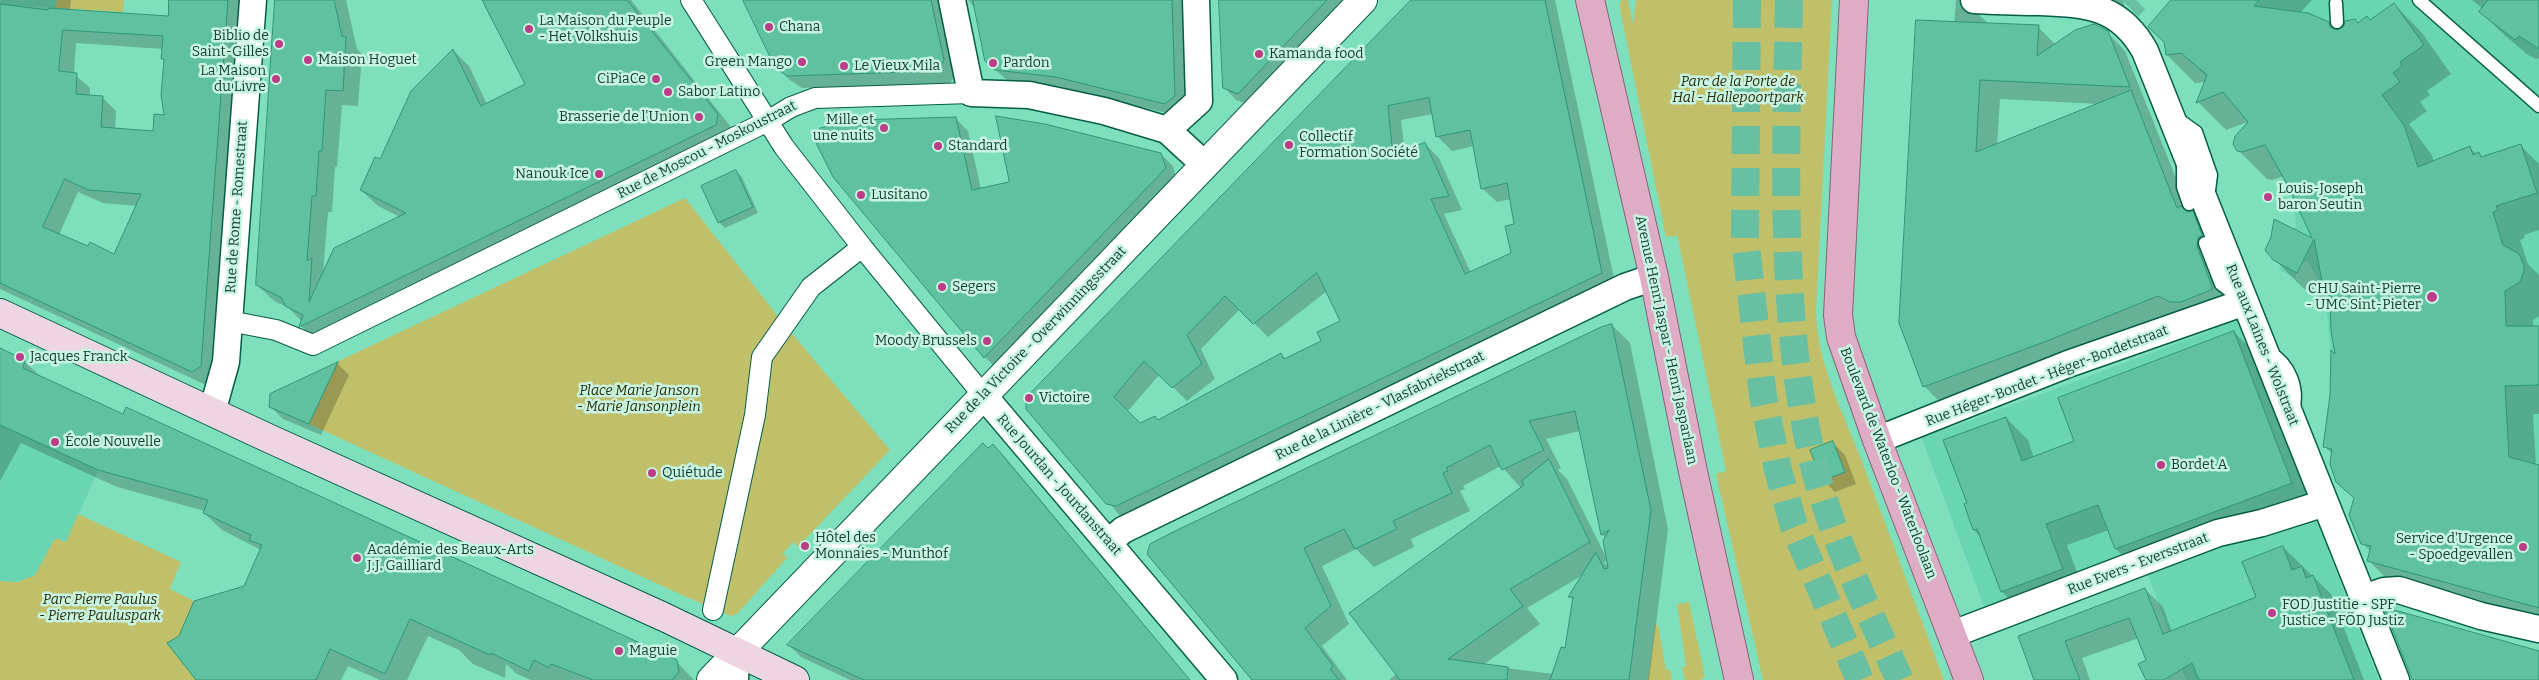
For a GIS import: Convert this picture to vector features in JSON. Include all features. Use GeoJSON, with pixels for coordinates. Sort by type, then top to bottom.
{"type":"FeatureCollection","features":[{"type":"Feature","properties":{"kind":"main road","name":"Avenue Henri Jaspar - Henri Jasparlaan"},"geometry":{"type":"LineString","coordinates":[[1590,0],[1654,277],[1694,476],[1740,680]]}},
{"type":"Feature","properties":{"kind":"main road","name":"Boulevard de Waterloo - Waterloolaan"},"geometry":{"type":"LineString","coordinates":[[1854,0],[1838,315],[1841,337],[1877,440],[1953,634],[1969,680]]}},
{"type":"Feature","properties":{"kind":"main road"},"geometry":{"type":"LineString","coordinates":[[0,314],[664,617],[795,680]]}},
{"type":"Feature","properties":{"kind":"street","name":"Rue de Rome - Romestraat"},"geometry":{"type":"LineString","coordinates":[[212,412],[226,362],[253,0]]}},
{"type":"Feature","properties":{"kind":"street","name":"Rue Jourdan - Jourdanstraat"},"geometry":{"type":"LineString","coordinates":[[691,0],[784,146],[862,247],[983,395],[1224,680]]}},
{"type":"Feature","properties":{"kind":"street"},"geometry":{"type":"LineString","coordinates":[[952,0],[971,93]]}},
{"type":"Feature","properties":{"kind":"street"},"geometry":{"type":"LineString","coordinates":[[1167,130],[1199,101],[1196,0]]}},
{"type":"Feature","properties":{"kind":"street","name":"Rue de la Victoire - Overwinningsstraat"},"geometry":{"type":"LineString","coordinates":[[711,680],[1362,0]]}},
{"type":"Feature","properties":{"kind":"street","name":"Rue aux Laines - Wolstraat"},"geometry":{"type":"LineString","coordinates":[[1974,0],[2080,4],[2123,13],[2145,51],[2184,149],[2198,204],[2245,302],[2396,680]]}},
{"type":"Feature","properties":{"kind":"street","name":"Rue de Moscou - Moskoustraat"},"geometry":{"type":"LineString","coordinates":[[229,321],[276,330],[313,345],[768,122],[791,107],[815,98],[971,93],[1029,95],[1104,111],[1167,130],[1205,165]]}},
{"type":"Feature","properties":{"kind":"street"},"geometry":{"type":"LineString","coordinates":[[713,610],[754,415],[762,357],[811,287],[862,247]]}},
{"type":"Feature","properties":{"kind":"street","name":"Rue de la Linière - Vlasfabriekstraat"},"geometry":{"type":"LineString","coordinates":[[1109,542],[1123,530],[1141,521],[1625,288],[1654,277]]}},
{"type":"Feature","properties":{"kind":"street","name":"Rue Héger-Bordet - Héger-Bordetstraat"},"geometry":{"type":"LineString","coordinates":[[1877,440],[2068,364],[2245,302]]}},
{"type":"Feature","properties":{"kind":"street","name":"Rue Evers - Eversstraat"},"geometry":{"type":"LineString","coordinates":[[1953,634],[2218,533],[2262,523],[2325,503]]}},
{"type":"Feature","properties":{"kind":"street"},"geometry":{"type":"LineString","coordinates":[[2364,598],[2384,591],[2399,590],[2481,616],[2539,629]]}},
{"type":"Feature","properties":{"kind":"street"},"geometry":{"type":"LineString","coordinates":[[736,653],[736,680]]}},
{"type":"Feature","properties":{"kind":"lane"},"geometry":{"type":"LineString","coordinates":[[2419,0],[2539,106]]}},
{"type":"Feature","properties":{"kind":"lane"},"geometry":{"type":"LineString","coordinates":[[2337,1],[2337,22]]}},
{"type":"Feature","properties":{"kind":"lane"},"geometry":{"type":"LineString","coordinates":[[2170,114],[2196,132],[2211,175],[2198,204]]}},
{"type":"Feature","properties":{"kind":"lane"},"geometry":{"type":"LineString","coordinates":[[2205,243],[2221,284],[2245,302]]}},
{"type":"Feature","properties":{"kind":"shaded area"},"geometry":{"type":"Polygon","coordinates":[[[0,0],[57,0],[56,8],[0,5],[0,0]]]}},
{"type":"Feature","properties":{"kind":"shaded area","name":"CHU Saint-Pierre - UMC Sint-Pieter"},"geometry":{"type":"Polygon","coordinates":[[[2171,0],[2539,0],[2539,608],[2367,561],[2371,546],[2361,544],[2349,515],[2354,497],[2343,490],[2336,482],[2329,464],[2332,449],[2323,447],[2330,395],[2331,368],[2328,320],[2322,285],[2307,261],[2302,263],[2295,278],[2279,270],[2281,265],[2273,260],[2273,256],[2266,249],[2272,242],[2274,223],[2292,228],[2296,227],[2293,198],[2267,148],[2233,104],[2180,52],[2171,55],[2165,50],[2165,41],[2157,35],[2151,23],[2171,0]]]}},
{"type":"Feature","properties":{"kind":"shaded area"},"geometry":{"type":"Polygon","coordinates":[[[2234,317],[2242,320],[2252,356],[2291,454],[2298,452],[2316,515],[2336,548],[2328,551],[2379,680],[2186,680],[2139,550],[1987,615],[1920,433],[1947,423],[1950,428],[2210,331],[2208,324],[2234,317]]]}},
{"type":"Feature","properties":{"kind":"shaded area","name":"École Nouvelle"},"geometry":{"type":"Polygon","coordinates":[[[0,348],[25,360],[23,368],[123,414],[66,543],[35,575],[26,580],[11,582],[0,581],[0,348]]]}},
{"type":"Feature","properties":{"kind":"green space"},"geometry":{"type":"Polygon","coordinates":[[[57,0],[124,0],[123,12],[56,8],[57,0]]]}},
{"type":"Feature","properties":{"kind":"green space","name":"Parc de la Porte de Hal - Hallepoortpark"},"geometry":{"type":"Polygon","coordinates":[[[1622,0],[1628,0],[1633,24],[1636,0],[1832,0],[1816,310],[1820,348],[1832,386],[1944,680],[1763,680],[1716,474],[1726,471],[1678,239],[1677,236],[1666,237],[1619,4],[1622,0]]]}},
{"type":"Feature","properties":{"kind":"green space","name":"Place Marie Janson - Marie Jansonplein"},"geometry":{"type":"Polygon","coordinates":[[[685,198],[784,324],[890,450],[798,547],[794,542],[783,553],[787,558],[737,614],[731,616],[682,595],[309,424],[331,378],[326,367],[685,198]]]}},
{"type":"Feature","properties":{"kind":"green space","name":"Parc Pierre Paulus - Pierre Pauluspark"},"geometry":{"type":"Polygon","coordinates":[[[78,514],[181,562],[170,589],[194,601],[179,636],[167,643],[196,680],[0,680],[0,581],[18,582],[35,575],[55,538],[66,542],[78,514]]]}},
{"type":"Feature","properties":{"kind":"green space"},"geometry":{"type":"Polygon","coordinates":[[[1689,602],[1705,677],[1700,680],[1685,680],[1682,667],[1686,666],[1677,604],[1689,602]]]}},
{"type":"Feature","properties":{"kind":"green space"},"geometry":{"type":"Polygon","coordinates":[[[1655,625],[1658,625],[1666,670],[1670,670],[1672,680],[1648,680],[1655,625]]]}},
{"type":"Feature","properties":{"kind":"building"},"geometry":{"type":"Polygon","coordinates":[[[169,0],[228,0],[201,366],[192,372],[0,283],[0,4],[48,10],[48,8],[168,16],[169,0]],[[63,30],[59,71],[77,73],[76,94],[103,96],[101,127],[153,131],[154,114],[164,115],[161,95],[164,59],[161,59],[163,36],[63,30]],[[65,179],[43,227],[88,246],[90,242],[114,254],[141,194],[88,190],[65,179]]]}},
{"type":"Feature","properties":{"kind":"building"},"geometry":{"type":"Polygon","coordinates":[[[275,0],[334,0],[342,36],[346,37],[343,91],[326,90],[322,151],[319,151],[316,196],[312,196],[307,261],[312,258],[309,302],[334,248],[406,213],[360,190],[375,157],[380,159],[411,91],[453,49],[481,106],[525,84],[482,0],[627,0],[718,114],[716,125],[299,327],[303,315],[285,306],[282,298],[256,285],[275,0]]]}},
{"type":"Feature","properties":{"kind":"building"},"geometry":{"type":"Polygon","coordinates":[[[743,0],[931,0],[944,60],[937,71],[788,76],[776,69],[743,0]]]}},
{"type":"Feature","properties":{"kind":"building"},"geometry":{"type":"Polygon","coordinates":[[[973,0],[1172,0],[1175,96],[1165,104],[1056,77],[995,70],[985,61],[973,0]]]}},
{"type":"Feature","properties":{"kind":"building"},"geometry":{"type":"Polygon","coordinates":[[[1219,0],[1327,0],[1238,94],[1223,88],[1219,0]]]}},
{"type":"Feature","properties":{"kind":"building"},"geometry":{"type":"Polygon","coordinates":[[[1411,0],[1545,0],[1602,273],[1116,506],[1106,504],[1026,409],[1026,398],[1411,0]],[[1429,98],[1388,106],[1393,156],[1425,142],[1449,196],[1431,199],[1465,274],[1511,253],[1505,226],[1514,224],[1507,183],[1481,189],[1470,130],[1436,137],[1429,98]],[[1317,273],[1253,324],[1225,296],[1187,335],[1202,364],[1172,388],[1144,361],[1114,397],[1140,423],[1155,416],[1158,420],[1281,353],[1284,359],[1321,341],[1317,332],[1340,321],[1317,273]]]}},
{"type":"Feature","properties":{"kind":"building","name":"CHU Saint-Pierre - UMC Sint-Pieter"},"geometry":{"type":"Polygon","coordinates":[[[2171,0],[2259,0],[2254,6],[2308,13],[2329,22],[2330,27],[2337,30],[2344,26],[2345,21],[2355,19],[2358,23],[2367,16],[2370,20],[2394,3],[2424,45],[2400,62],[2402,66],[2393,73],[2400,82],[2382,95],[2404,125],[2418,167],[2470,146],[2473,155],[2479,152],[2481,157],[2521,144],[2537,193],[2496,206],[2498,210],[2493,212],[2503,245],[2519,254],[2524,265],[2520,282],[2505,291],[2506,326],[2539,326],[2539,385],[2505,386],[2509,457],[2539,465],[2539,608],[2367,561],[2371,546],[2361,544],[2349,515],[2354,498],[2336,482],[2330,464],[2332,449],[2323,447],[2330,395],[2331,350],[2335,354],[2331,331],[2330,296],[2324,292],[2314,239],[2297,273],[2273,260],[2265,250],[2271,237],[2274,219],[2312,238],[2286,182],[2265,145],[2242,152],[2237,151],[2233,144],[2235,136],[2248,122],[2223,92],[2196,103],[2207,75],[2181,53],[2166,55],[2164,42],[2148,27],[2171,0]]]}},
{"type":"Feature","properties":{"kind":"building"},"geometry":{"type":"Polygon","coordinates":[[[2488,0],[2539,0],[2539,49],[2519,36],[2515,40],[2479,12],[2488,0]]]}},
{"type":"Feature","properties":{"kind":"building"},"geometry":{"type":"Polygon","coordinates":[[[1916,20],[2039,25],[2037,56],[2075,30],[2094,24],[2108,31],[2130,87],[1980,80],[1976,152],[2131,90],[2177,208],[2181,206],[2187,212],[2193,211],[2202,235],[2198,238],[2197,246],[2213,289],[2181,302],[2170,302],[2158,296],[2047,341],[1923,387],[1899,323],[1916,20]]]}},
{"type":"Feature","properties":{"kind":"building"},"geometry":{"type":"Polygon","coordinates":[[[996,116],[1045,124],[1161,153],[1166,168],[984,358],[833,177],[816,143],[820,128],[854,120],[956,117],[972,190],[1009,182],[996,116]]]}},
{"type":"Feature","properties":{"kind":"building"},"geometry":{"type":"Polygon","coordinates":[[[736,170],[753,207],[718,223],[701,186],[736,170]]]}},
{"type":"Feature","properties":{"kind":"building"},"geometry":{"type":"Polygon","coordinates":[[[1612,324],[1651,510],[1629,680],[1550,680],[1561,647],[1565,648],[1573,597],[1568,597],[1596,552],[1604,569],[1608,568],[1603,541],[1609,530],[1601,535],[1575,411],[1529,421],[1544,450],[1502,470],[1490,445],[1446,468],[1448,471],[1443,473],[1452,493],[1393,521],[1397,529],[1355,549],[1344,529],[1304,548],[1331,606],[1305,628],[1333,666],[1330,669],[1339,680],[1252,680],[1147,554],[1150,544],[1171,533],[1601,327],[1612,324]]]}},
{"type":"Feature","properties":{"kind":"building","name":"Bordet A"},"geometry":{"type":"Polygon","coordinates":[[[2234,331],[2292,483],[2115,549],[2098,505],[2046,524],[2063,569],[2001,592],[1977,529],[1973,530],[1964,504],[1967,503],[1943,440],[2006,417],[2022,461],[2074,441],[2058,398],[2234,331]]]}},
{"type":"Feature","properties":{"kind":"building"},"geometry":{"type":"Polygon","coordinates":[[[0,348],[25,360],[23,368],[123,414],[126,407],[677,660],[679,672],[672,680],[593,680],[551,664],[549,668],[534,660],[529,671],[410,619],[385,674],[330,649],[316,680],[196,680],[167,643],[179,636],[194,601],[244,586],[262,545],[249,540],[251,535],[203,513],[208,500],[98,470],[0,425],[0,348]]]}},
{"type":"Feature","properties":{"kind":"building"},"geometry":{"type":"Polygon","coordinates":[[[338,362],[309,424],[269,407],[270,394],[338,362]]]}},
{"type":"Feature","properties":{"kind":"building"},"geometry":{"type":"Polygon","coordinates":[[[1833,441],[1845,472],[1822,481],[1810,450],[1833,441]]]}},
{"type":"Feature","properties":{"kind":"building"},"geometry":{"type":"Polygon","coordinates":[[[983,443],[988,448],[993,444],[1190,680],[864,680],[787,645],[983,443]]]}},
{"type":"Feature","properties":{"kind":"building"},"geometry":{"type":"Polygon","coordinates":[[[1549,459],[1590,542],[1510,589],[1523,606],[1448,659],[1508,667],[1507,680],[1400,680],[1349,613],[1524,485],[1522,481],[1549,459]]]}},
{"type":"Feature","properties":{"kind":"building","name":"FOD Justitie - SPF Justice - FÖD Justiz"},"geometry":{"type":"Polygon","coordinates":[[[2283,546],[2292,570],[2302,566],[2306,578],[2313,575],[2354,680],[2199,680],[2192,663],[2164,680],[2146,680],[2138,664],[2146,660],[2129,618],[2065,641],[2080,680],[2034,680],[2018,636],[2145,588],[2163,634],[2256,597],[2242,562],[2283,546]]]}},
{"type":"Feature","properties":{"kind":"building"},"geometry":{"type":"Polygon","coordinates":[[[2384,607],[2539,651],[2539,680],[2413,680],[2384,607]]]}},
{"type":"Feature","properties":{"kind":"tunnel"},"geometry":{"type":"LineString","coordinates":[[1747,0],[1745,238],[1763,396],[1778,470],[1794,526],[1860,680]]}},
{"type":"Feature","properties":{"kind":"tunnel"},"geometry":{"type":"LineString","coordinates":[[1789,0],[1786,168],[1787,225],[1793,338],[1800,394],[1810,448],[1826,508],[1861,595],[1900,680]]}},
{"type":"Feature","properties":{"kind":"tunnel"},"geometry":{"type":"LineString","coordinates":[[2129,7],[2136,0]]}},
{"type":"Feature","properties":{"kind":"place","name":"Chana"},"geometry":{"type":"Point","coordinates":[769,27]}},
{"type":"Feature","properties":{"kind":"place","name":"La Maison du Peuple - Het Volkshuis"},"geometry":{"type":"Point","coordinates":[529,29]}},
{"type":"Feature","properties":{"kind":"place","name":"Biblio de Saint-Gilles"},"geometry":{"type":"Point","coordinates":[279,44]}},
{"type":"Feature","properties":{"kind":"place","name":"Kamanda food"},"geometry":{"type":"Point","coordinates":[1259,54]}},
{"type":"Feature","properties":{"kind":"place","name":"Maison Hoguet"},"geometry":{"type":"Point","coordinates":[308,60]}},
{"type":"Feature","properties":{"kind":"place","name":"Green Mango"},"geometry":{"type":"Point","coordinates":[802,62]}},
{"type":"Feature","properties":{"kind":"place","name":"Pardon"},"geometry":{"type":"Point","coordinates":[993,63]}},
{"type":"Feature","properties":{"kind":"place","name":"Le Vieux Mila"},"geometry":{"type":"Point","coordinates":[844,66]}},
{"type":"Feature","properties":{"kind":"place","name":"La Maison du Livre"},"geometry":{"type":"Point","coordinates":[276,79]}},
{"type":"Feature","properties":{"kind":"place","name":"CiPiaCe"},"geometry":{"type":"Point","coordinates":[656,79]}},
{"type":"Feature","properties":{"kind":"place","name":"Sabor Latino"},"geometry":{"type":"Point","coordinates":[668,92]}},
{"type":"Feature","properties":{"kind":"place","name":"Brasserie de l'Union"},"geometry":{"type":"Point","coordinates":[699,117]}},
{"type":"Feature","properties":{"kind":"place","name":"Mille et une nuits"},"geometry":{"type":"Point","coordinates":[884,128]}},
{"type":"Feature","properties":{"kind":"place","name":"Collectif Formation Société"},"geometry":{"type":"Point","coordinates":[1289,145]}},
{"type":"Feature","properties":{"kind":"place","name":"Standard"},"geometry":{"type":"Point","coordinates":[938,146]}},
{"type":"Feature","properties":{"kind":"place","name":"Nanouk Ice"},"geometry":{"type":"Point","coordinates":[599,174]}},
{"type":"Feature","properties":{"kind":"place","name":"Lusitano"},"geometry":{"type":"Point","coordinates":[861,195]}},
{"type":"Feature","properties":{"kind":"place","name":"Louis-Joseph baron Seutin"},"geometry":{"type":"Point","coordinates":[2268,197]}},
{"type":"Feature","properties":{"kind":"place","name":"Segers"},"geometry":{"type":"Point","coordinates":[942,287]}},
{"type":"Feature","properties":{"kind":"place","name":"CHU Saint-Pierre - UMC Sint-Pieter"},"geometry":{"type":"Point","coordinates":[2432,297]}},
{"type":"Feature","properties":{"kind":"place","name":"Moody Brussels"},"geometry":{"type":"Point","coordinates":[987,341]}},
{"type":"Feature","properties":{"kind":"place","name":"Jacques Franck"},"geometry":{"type":"Point","coordinates":[20,357]}},
{"type":"Feature","properties":{"kind":"place","name":"Victoire"},"geometry":{"type":"Point","coordinates":[1029,398]}},
{"type":"Feature","properties":{"kind":"place","name":"École Nouvelle"},"geometry":{"type":"Point","coordinates":[55,442]}},
{"type":"Feature","properties":{"kind":"place","name":"Bordet A"},"geometry":{"type":"Point","coordinates":[2161,465]}},
{"type":"Feature","properties":{"kind":"place","name":"Quiétude"},"geometry":{"type":"Point","coordinates":[652,473]}},
{"type":"Feature","properties":{"kind":"place","name":"Hôtel des Monnaies - Munthof"},"geometry":{"type":"Point","coordinates":[805,546]}},
{"type":"Feature","properties":{"kind":"place","name":"Service d'Urgence - Spoedgevallen"},"geometry":{"type":"Point","coordinates":[2523,547]}},
{"type":"Feature","properties":{"kind":"place","name":"Académie des Beaux-Arts J.J. Gailliard"},"geometry":{"type":"Point","coordinates":[357,558]}},
{"type":"Feature","properties":{"kind":"place","name":"FOD Justitie - SPF Justice - FÖD Justiz"},"geometry":{"type":"Point","coordinates":[2272,613]}},
{"type":"Feature","properties":{"kind":"place","name":"Maguie"},"geometry":{"type":"Point","coordinates":[619,651]}}]}
